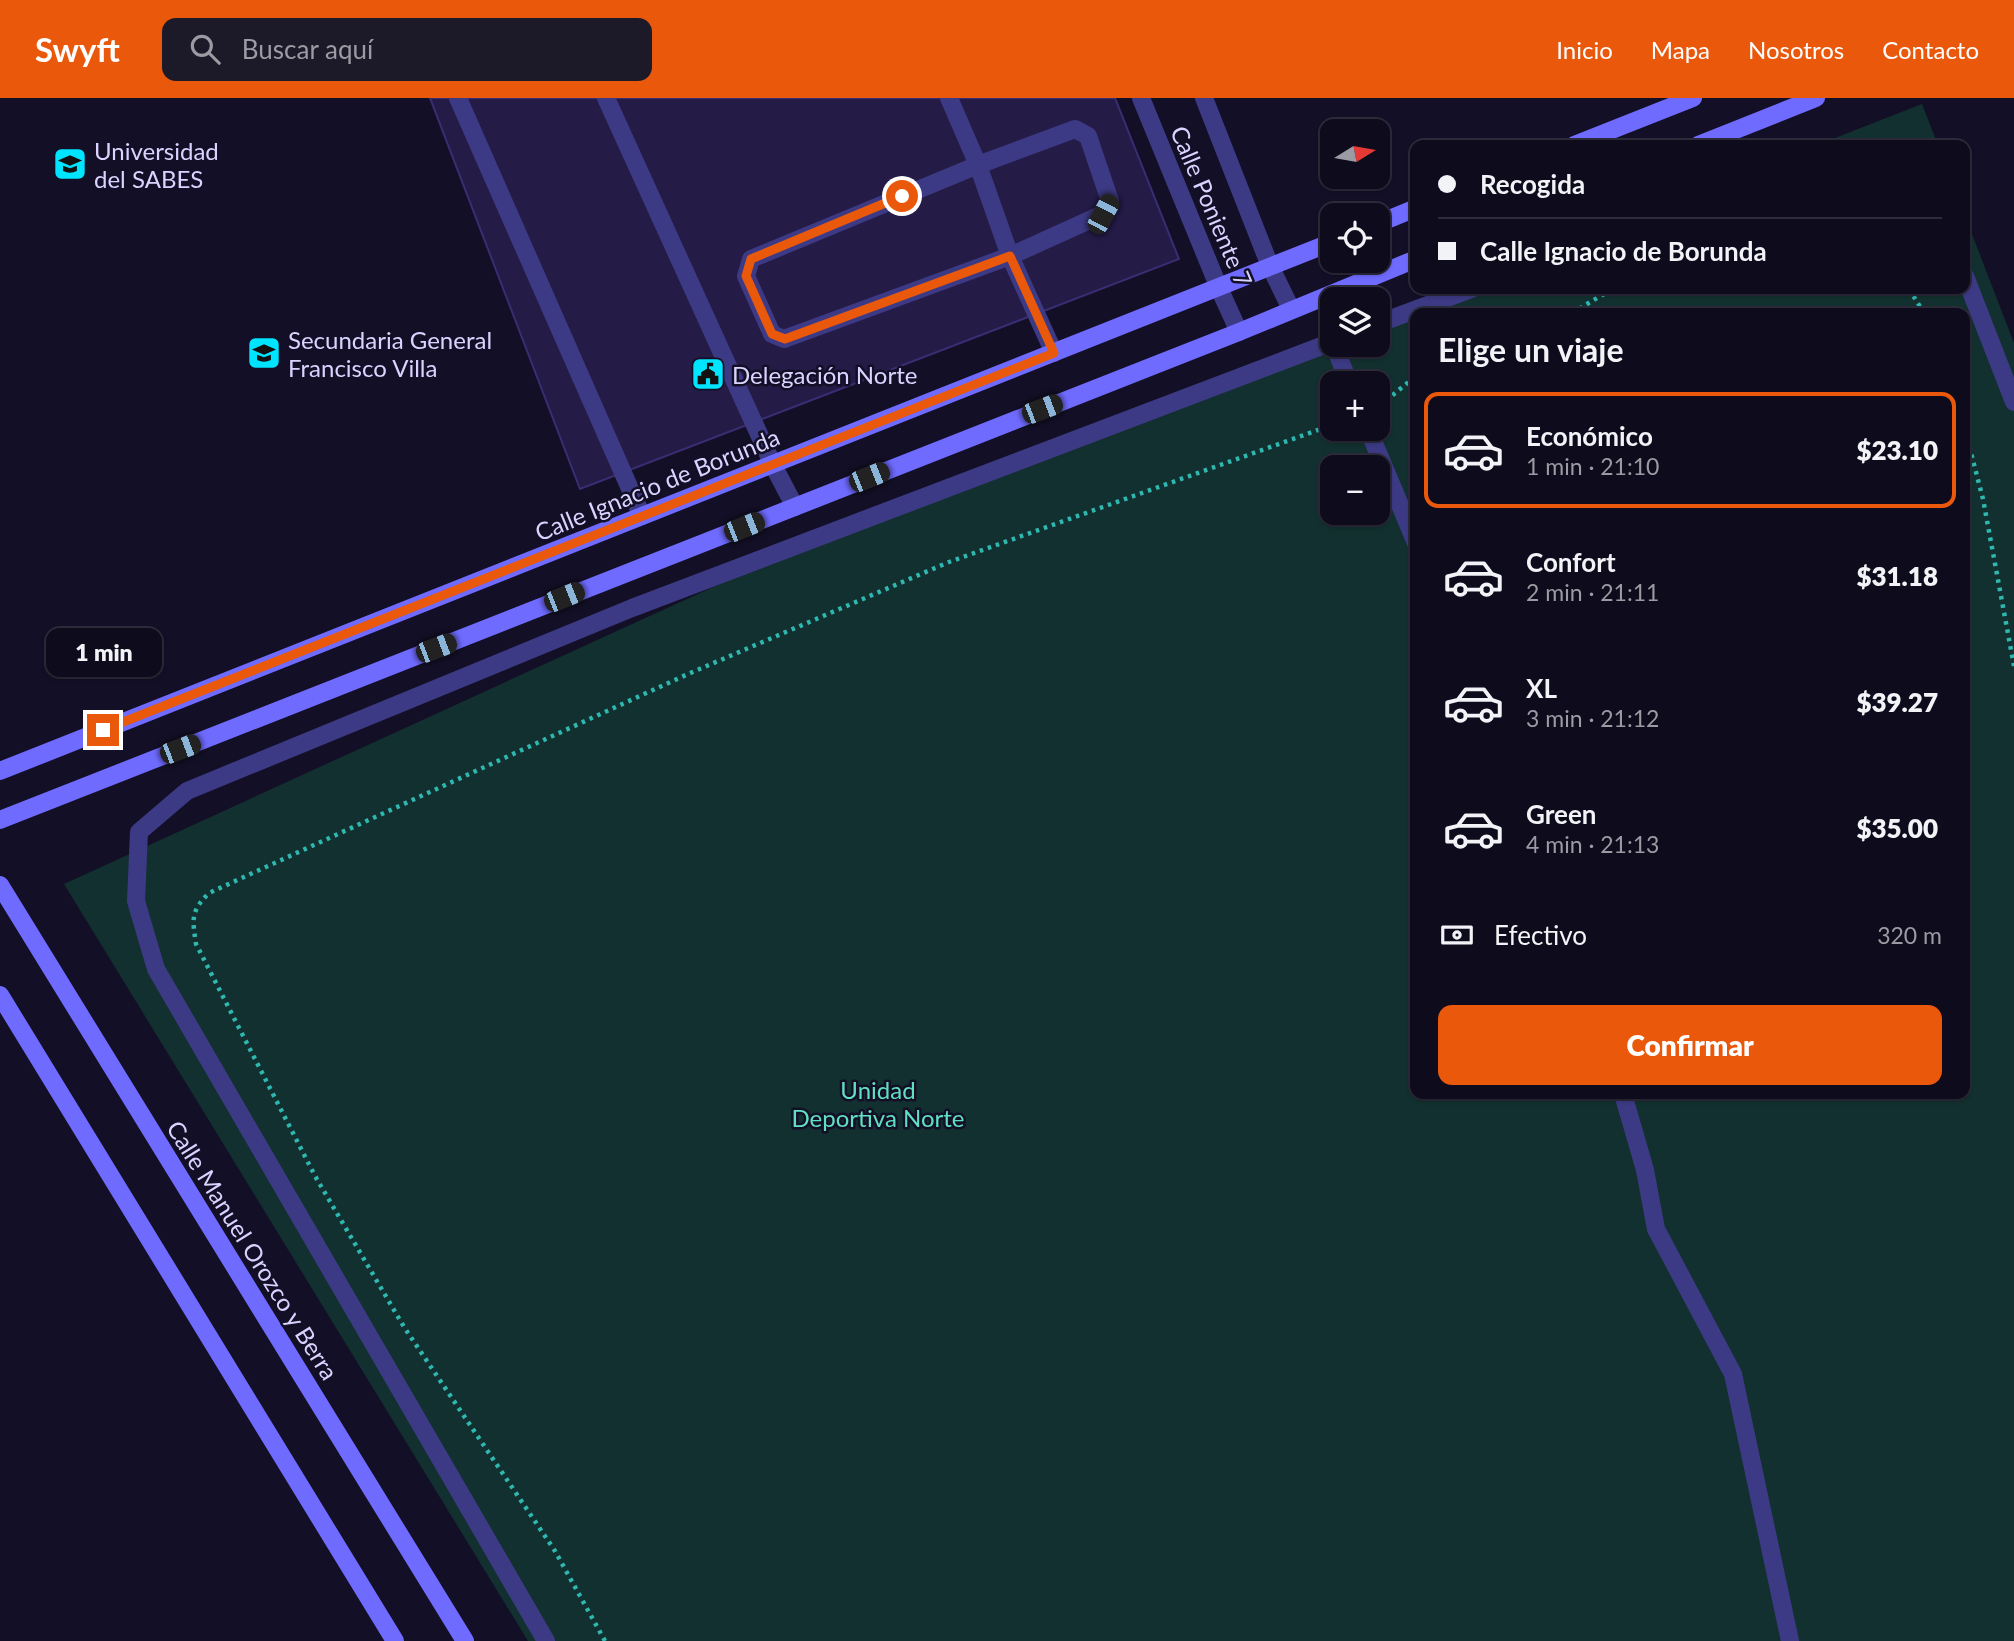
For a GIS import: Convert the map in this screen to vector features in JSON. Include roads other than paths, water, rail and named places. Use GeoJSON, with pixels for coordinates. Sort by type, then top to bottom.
{"type":"FeatureCollection","features":[{"type":"Feature","properties":{"kind":"street"},"geometry":{"type":"LineString","coordinates":[[458,98],[642,516]]}},
{"type":"Feature","properties":{"kind":"street"},"geometry":{"type":"LineString","coordinates":[[606,98],[773,464],[795,506]]}},
{"type":"Feature","properties":{"kind":"street"},"geometry":{"type":"LineString","coordinates":[[949,98],[978,165],[1010,256],[1054,353]]}},
{"type":"Feature","properties":{"kind":"street","name":"Calle Poniente 7"},"geometry":{"type":"LineString","coordinates":[[1141,98],[1239,332]]}},
{"type":"Feature","properties":{"kind":"street","name":"Calle Poniente 7"},"geometry":{"type":"LineString","coordinates":[[1203,98],[1270,266],[1291,309]]}},
{"type":"Feature","properties":{"kind":"street"},"geometry":{"type":"LineString","coordinates":[[1587,140],[1693,98]]}},
{"type":"Feature","properties":{"kind":"street"},"geometry":{"type":"LineString","coordinates":[[1711,140],[1816,98]]}},
{"type":"Feature","properties":{"kind":"street"},"geometry":{"type":"LineString","coordinates":[[1075,129],[1088,135],[1110,201],[1103,214],[1010,256],[785,339],[772,334],[746,276],[751,259],[978,165],[1075,129]]}},
{"type":"Feature","properties":{"kind":"street"},"geometry":{"type":"LineString","coordinates":[[1390,219],[1410,210]]}},
{"type":"Feature","properties":{"kind":"street","name":"Calle Ignacio de Borunda"},"geometry":{"type":"LineString","coordinates":[[0,771],[1320,247]]}},
{"type":"Feature","properties":{"kind":"street"},"geometry":{"type":"LineString","coordinates":[[0,820],[1239,332],[1410,261]]}},
{"type":"Feature","properties":{"kind":"street"},"geometry":{"type":"LineString","coordinates":[[1970,289],[2014,402]]}},
{"type":"Feature","properties":{"kind":"street"},"geometry":{"type":"LineString","coordinates":[[1420,308],[1458,294]]}},
{"type":"Feature","properties":{"kind":"street"},"geometry":{"type":"LineString","coordinates":[[1390,319],[1410,312]]}},
{"type":"Feature","properties":{"kind":"street"},"geometry":{"type":"LineString","coordinates":[[546,1641],[156,969],[136,901],[139,832],[187,791],[619,613],[1320,348]]}},
{"type":"Feature","properties":{"kind":"street"},"geometry":{"type":"LineString","coordinates":[[1373,441],[1410,529]]}},
{"type":"Feature","properties":{"kind":"street","name":"Calle Manuel Orozco y Berra"},"geometry":{"type":"LineString","coordinates":[[0,885],[464,1641]]}},
{"type":"Feature","properties":{"kind":"street"},"geometry":{"type":"LineString","coordinates":[[0,995],[395,1641]]}},
{"type":"Feature","properties":{"kind":"street"},"geometry":{"type":"LineString","coordinates":[[1624,1099],[1645,1170],[1656,1229],[1733,1374],[1790,1641]]}},
{"type":"Feature","properties":{"kind":"place","name":"Universidad del SABES"},"geometry":{"type":"Point","coordinates":[70,164]}},
{"type":"Feature","properties":{"kind":"place","name":"Secundaria General Francisco Villa"},"geometry":{"type":"Point","coordinates":[264,353]}},
{"type":"Feature","properties":{"kind":"place","name":"Delegación Norte"},"geometry":{"type":"Point","coordinates":[708,374]}},
{"type":"Feature","properties":{"kind":"park label","name":"Unidad Deportiva Norte"},"geometry":{"type":"Point","coordinates":[878,1103]}}]}
